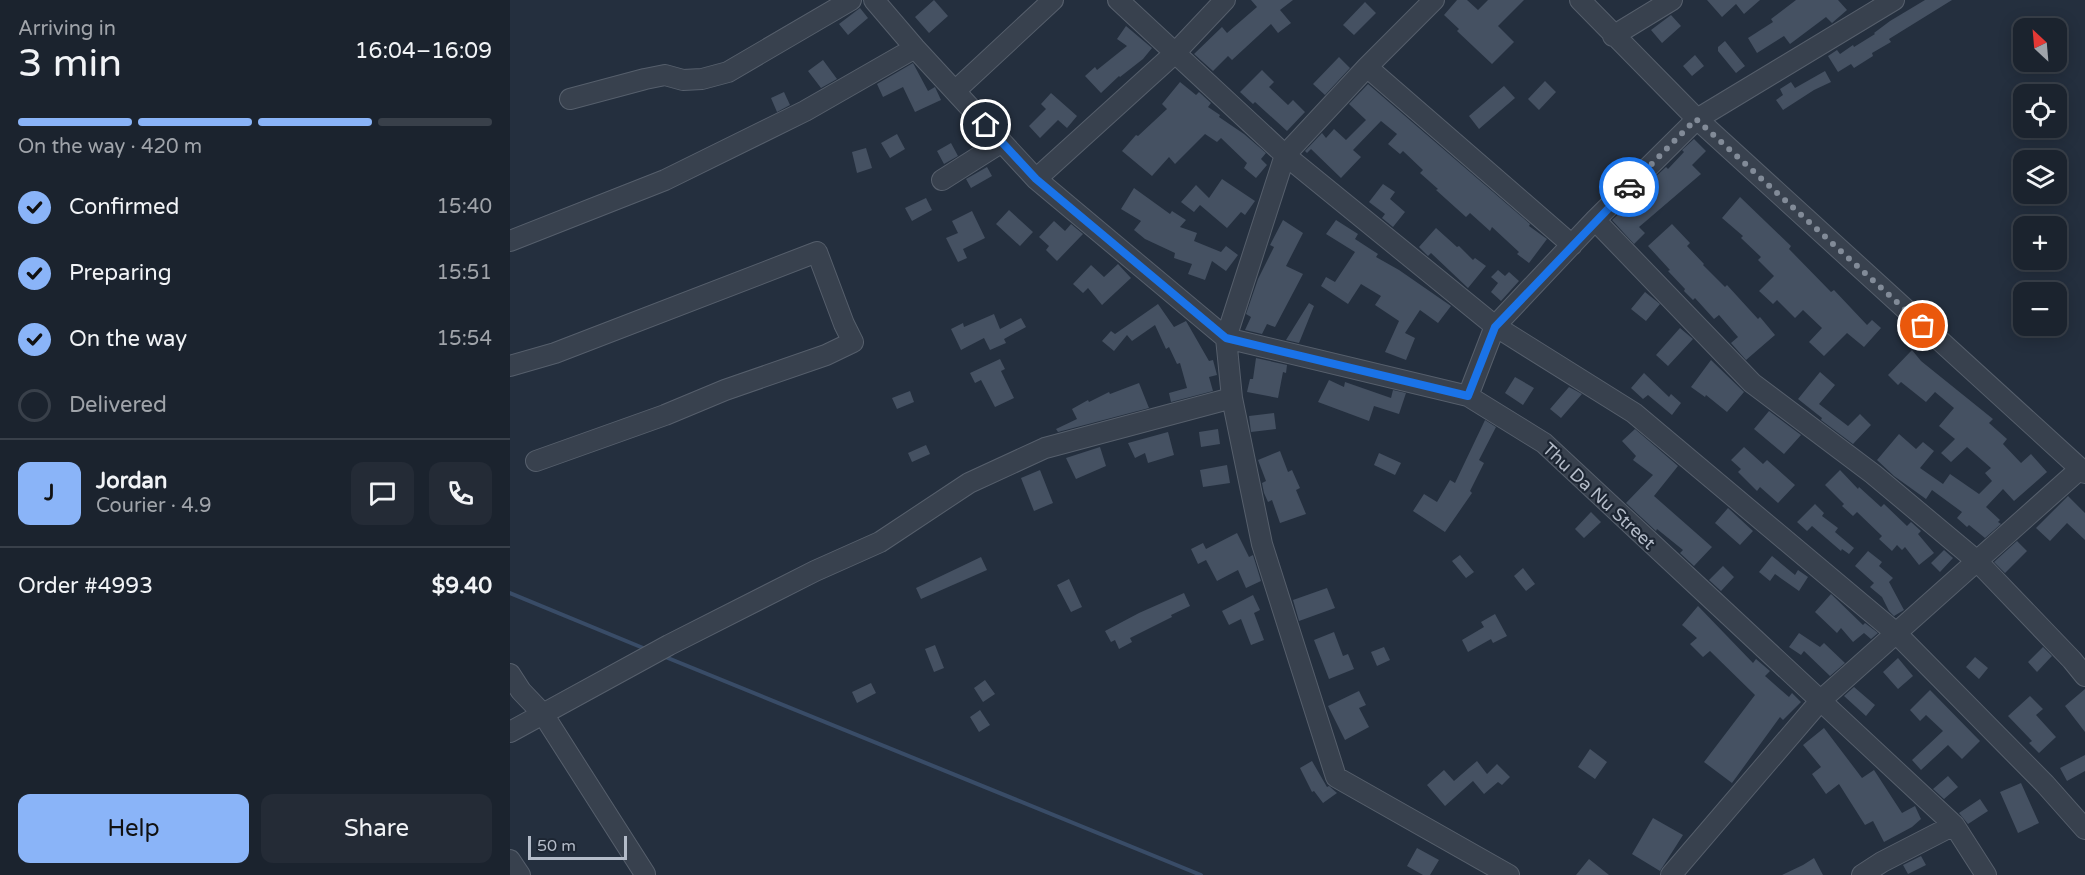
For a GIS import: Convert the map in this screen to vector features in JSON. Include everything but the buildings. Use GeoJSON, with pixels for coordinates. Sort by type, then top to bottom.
{"type":"FeatureCollection","features":[{"type":"Feature","properties":{"kind":"street"},"geometry":{"type":"LineString","coordinates":[[570,99],[665,75],[683,80],[702,79],[728,72],[851,0]]}},
{"type":"Feature","properties":{"kind":"street"},"geometry":{"type":"LineString","coordinates":[[955,91],[1053,0]]}},
{"type":"Feature","properties":{"kind":"street"},"geometry":{"type":"LineString","coordinates":[[1119,0],[1285,155],[1495,327],[1634,413],[1896,633],[2045,784],[2085,830]]}},
{"type":"Feature","properties":{"kind":"street"},"geometry":{"type":"LineString","coordinates":[[1036,179],[1174,53],[1225,0]]}},
{"type":"Feature","properties":{"kind":"street"},"geometry":{"type":"LineString","coordinates":[[1434,0],[1367,67],[1285,155],[1226,338],[1232,398],[1262,544],[1336,777],[1509,875]]}},
{"type":"Feature","properties":{"kind":"street"},"geometry":{"type":"LineString","coordinates":[[1580,0],[1696,119],[2083,471],[1977,561],[1820,701],[1671,875]]}},
{"type":"Feature","properties":{"kind":"street"},"geometry":{"type":"LineString","coordinates":[[1613,36],[1672,0]]}},
{"type":"Feature","properties":{"kind":"street"},"geometry":{"type":"LineString","coordinates":[[1468,396],[1495,327],[1595,220],[1696,119],[1894,0]]}},
{"type":"Feature","properties":{"kind":"street","name":"Thu Da Nu Street"},"geometry":{"type":"LineString","coordinates":[[879,2],[915,48],[1036,179],[1226,338],[1468,396],[1544,443],[1954,825],[1986,875]]}},
{"type":"Feature","properties":{"kind":"street"},"geometry":{"type":"LineString","coordinates":[[510,241],[665,180],[805,111],[915,48]]}},
{"type":"Feature","properties":{"kind":"street"},"geometry":{"type":"LineString","coordinates":[[1367,67],[1572,245]]}},
{"type":"Feature","properties":{"kind":"street"},"geometry":{"type":"LineString","coordinates":[[942,180],[1002,142]]}},
{"type":"Feature","properties":{"kind":"street"},"geometry":{"type":"LineString","coordinates":[[1595,220],[1752,383],[1873,474],[1977,561],[2085,676]]}},
{"type":"Feature","properties":{"kind":"street"},"geometry":{"type":"LineString","coordinates":[[510,366],[555,353],[817,252],[853,342],[826,355],[725,390],[665,415],[536,461]]}},
{"type":"Feature","properties":{"kind":"street"},"geometry":{"type":"LineString","coordinates":[[510,732],[669,645],[815,571],[880,542],[969,483],[1045,448],[1232,398]]}},
{"type":"Feature","properties":{"kind":"street"},"geometry":{"type":"LineString","coordinates":[[510,674],[521,691],[543,714],[645,874]]}},
{"type":"Feature","properties":{"kind":"street"},"geometry":{"type":"LineString","coordinates":[[1862,875],[1882,862],[1954,825]]}},
{"type":"Feature","properties":{"kind":"street"},"geometry":{"type":"LineString","coordinates":[[510,860],[520,875]]}},
{"type":"Feature","properties":{"kind":"waterway"},"geometry":{"type":"LineString","coordinates":[[510,593],[648,650]]}},
{"type":"Feature","properties":{"kind":"waterway"},"geometry":{"type":"LineString","coordinates":[[663,656],[1201,875]]}},
{"type":"Feature","properties":{"kind":"way so far"},"geometry":{"type":"LineString","coordinates":[[1629,187],[1696,119],[1923,326]]}},
{"type":"Feature","properties":{"kind":"route"},"geometry":{"type":"LineString","coordinates":[[986,125],[1036,179],[1226,338],[1468,396],[1495,327],[1629,187]]}}]}
